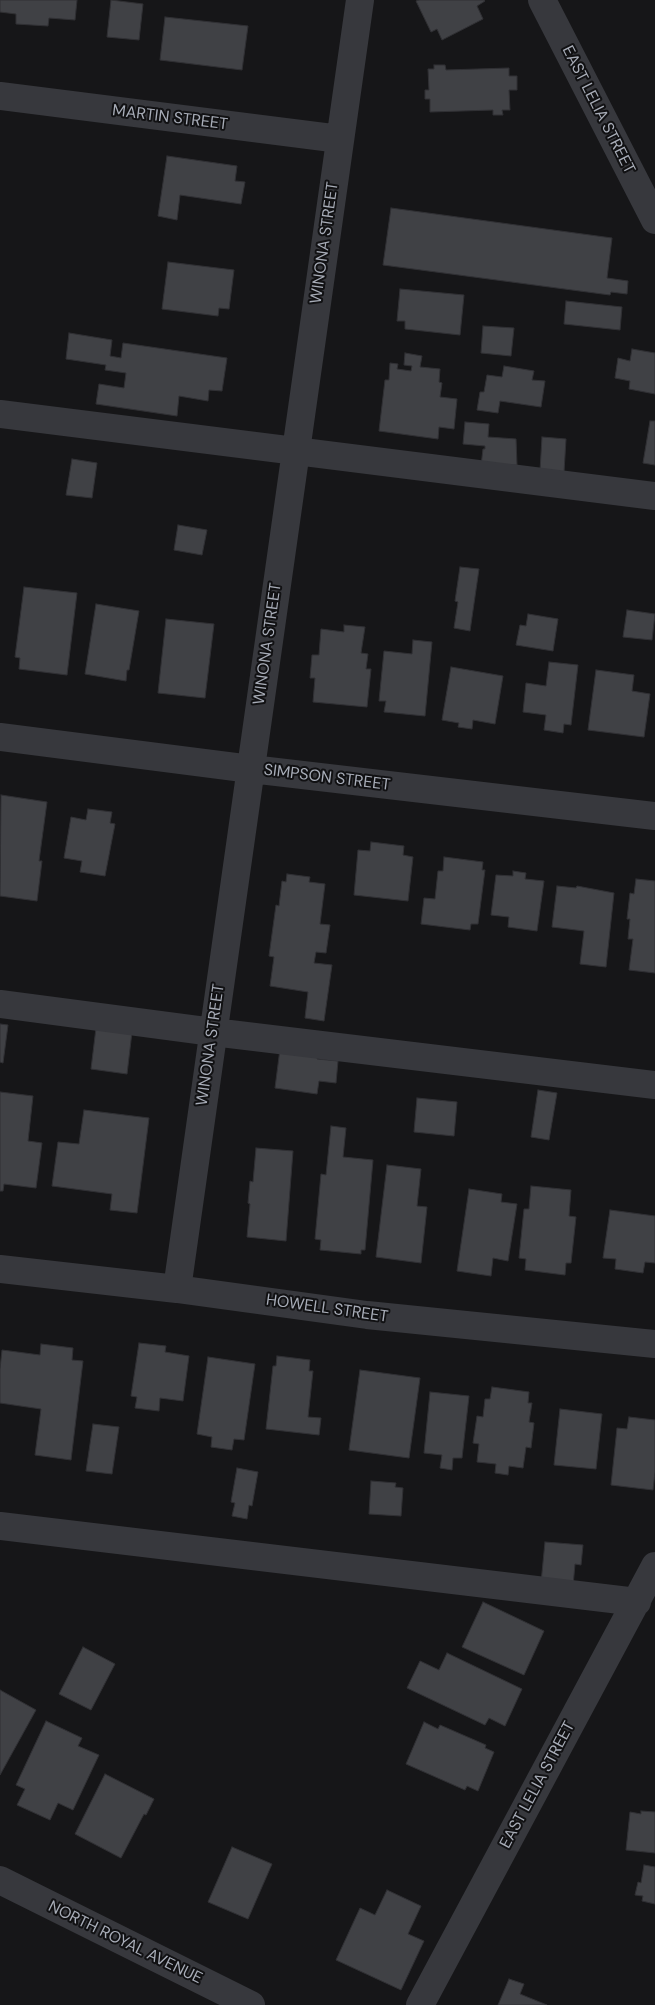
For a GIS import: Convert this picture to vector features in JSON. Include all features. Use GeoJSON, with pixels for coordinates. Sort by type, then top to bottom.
{"type":"FeatureCollection","features":[{"type":"Feature","properties":{"kind":"street","name":"WINONA STREET"},"geometry":{"type":"LineString","coordinates":[[177,1288],[360,0]]}},
{"type":"Feature","properties":{"kind":"street","name":"EAST LELIA STREET"},"geometry":{"type":"LineString","coordinates":[[542,0],[655,220]]}},
{"type":"Feature","properties":{"kind":"street","name":"MARTIN STREET"},"geometry":{"type":"LineString","coordinates":[[0,96],[340,139]]}},
{"type":"Feature","properties":{"kind":"street"},"geometry":{"type":"LineString","coordinates":[[0,414],[655,496]]}},
{"type":"Feature","properties":{"kind":"street","name":"SIMPSON STREET"},"geometry":{"type":"LineString","coordinates":[[0,737],[251,769],[655,816]]}},
{"type":"Feature","properties":{"kind":"street"},"geometry":{"type":"LineString","coordinates":[[0,1004],[213,1032],[655,1085]]}},
{"type":"Feature","properties":{"kind":"street","name":"HOWELL STREET"},"geometry":{"type":"LineString","coordinates":[[0,1269],[177,1288],[367,1315],[655,1344]]}},
{"type":"Feature","properties":{"kind":"street"},"geometry":{"type":"LineString","coordinates":[[0,1526],[637,1602]]}},
{"type":"Feature","properties":{"kind":"street","name":"EAST LELIA STREET"},"geometry":{"type":"LineString","coordinates":[[420,2005],[655,1566]]}},
{"type":"Feature","properties":{"kind":"street","name":"NORTH ROYAL AVENUE"},"geometry":{"type":"LineString","coordinates":[[0,1880],[251,2005]]}},
{"type":"Feature","properties":{"kind":"building"},"geometry":{"type":"Polygon","coordinates":[[[0,0],[77,0],[75,20],[49,18],[48,26],[16,24],[16,14],[0,12],[0,0]]]}},
{"type":"Feature","properties":{"kind":"building"},"geometry":{"type":"Polygon","coordinates":[[[111,0],[143,4],[139,40],[107,37],[111,0]]]}},
{"type":"Feature","properties":{"kind":"building"},"geometry":{"type":"Polygon","coordinates":[[[484,0],[477,6],[483,19],[442,40],[437,29],[431,32],[416,1],[484,0]]]}},
{"type":"Feature","properties":{"kind":"building"},"geometry":{"type":"Polygon","coordinates":[[[165,17],[248,26],[242,70],[160,60],[165,17]]]}},
{"type":"Feature","properties":{"kind":"building"},"geometry":{"type":"Polygon","coordinates":[[[434,65],[445,65],[446,70],[509,68],[509,76],[517,76],[517,90],[509,90],[510,110],[502,110],[503,115],[493,115],[493,110],[430,112],[430,99],[425,99],[425,90],[429,90],[428,69],[434,69],[434,65]]]}},
{"type":"Feature","properties":{"kind":"building"},"geometry":{"type":"Polygon","coordinates":[[[167,156],[237,166],[235,181],[245,182],[241,204],[180,195],[177,220],[158,216],[167,156]]]}},
{"type":"Feature","properties":{"kind":"building"},"geometry":{"type":"Polygon","coordinates":[[[391,208],[612,238],[607,278],[628,281],[627,294],[611,292],[610,295],[383,265],[391,208]]]}},
{"type":"Feature","properties":{"kind":"building"},"geometry":{"type":"Polygon","coordinates":[[[168,262],[234,270],[229,309],[219,308],[218,316],[162,309],[168,262]]]}},
{"type":"Feature","properties":{"kind":"building"},"geometry":{"type":"Polygon","coordinates":[[[400,289],[464,295],[460,335],[405,329],[405,321],[397,321],[400,289]]]}},
{"type":"Feature","properties":{"kind":"building"},"geometry":{"type":"Polygon","coordinates":[[[566,301],[622,307],[620,330],[564,324],[566,301]]]}},
{"type":"Feature","properties":{"kind":"building"},"geometry":{"type":"Polygon","coordinates":[[[483,326],[514,328],[511,356],[481,353],[483,326]]]}},
{"type":"Feature","properties":{"kind":"building"},"geometry":{"type":"Polygon","coordinates":[[[69,333],[112,340],[110,356],[121,358],[123,343],[227,358],[222,391],[209,390],[208,401],[179,396],[177,416],[96,404],[99,384],[124,388],[126,373],[105,370],[106,365],[66,359],[69,333]]]}},
{"type":"Feature","properties":{"kind":"building"},"geometry":{"type":"Polygon","coordinates":[[[632,349],[655,353],[655,394],[629,389],[630,381],[615,378],[618,358],[630,361],[632,349]]]}},
{"type":"Feature","properties":{"kind":"building"},"geometry":{"type":"Polygon","coordinates":[[[405,353],[422,356],[420,367],[440,369],[439,382],[442,383],[440,397],[457,399],[454,429],[439,427],[438,439],[379,431],[385,380],[389,380],[390,363],[398,364],[397,369],[411,371],[412,366],[404,365],[405,353]]]}},
{"type":"Feature","properties":{"kind":"building"},"geometry":{"type":"Polygon","coordinates":[[[504,366],[534,371],[532,380],[545,381],[541,407],[500,401],[498,413],[477,410],[480,392],[484,392],[487,375],[502,377],[504,366]]]}},
{"type":"Feature","properties":{"kind":"building"},"geometry":{"type":"Polygon","coordinates":[[[650,421],[655,421],[655,465],[643,463],[650,421]]]}},
{"type":"Feature","properties":{"kind":"building"},"geometry":{"type":"Polygon","coordinates":[[[465,422],[489,424],[488,437],[516,439],[517,465],[481,466],[485,446],[463,444],[465,422]]]}},
{"type":"Feature","properties":{"kind":"building"},"geometry":{"type":"Polygon","coordinates":[[[542,437],[566,439],[564,472],[540,471],[542,437]]]}},
{"type":"Feature","properties":{"kind":"building"},"geometry":{"type":"Polygon","coordinates":[[[72,459],[97,463],[92,498],[66,495],[72,459]]]}},
{"type":"Feature","properties":{"kind":"building"},"geometry":{"type":"Polygon","coordinates":[[[178,525],[207,530],[202,555],[174,550],[178,525]]]}},
{"type":"Feature","properties":{"kind":"building"},"geometry":{"type":"Polygon","coordinates":[[[460,567],[479,569],[470,631],[454,628],[458,602],[455,601],[460,567]]]}},
{"type":"Feature","properties":{"kind":"building"},"geometry":{"type":"Polygon","coordinates":[[[24,587],[77,593],[67,675],[19,669],[20,658],[15,657],[24,587]]]}},
{"type":"Feature","properties":{"kind":"building"},"geometry":{"type":"Polygon","coordinates":[[[96,604],[139,611],[126,681],[85,674],[96,604]]]}},
{"type":"Feature","properties":{"kind":"building"},"geometry":{"type":"Polygon","coordinates":[[[627,610],[655,614],[652,640],[623,637],[627,610]]]}},
{"type":"Feature","properties":{"kind":"building"},"geometry":{"type":"Polygon","coordinates":[[[528,614],[558,619],[553,651],[516,645],[520,625],[526,626],[528,614]]]}},
{"type":"Feature","properties":{"kind":"building"},"geometry":{"type":"Polygon","coordinates":[[[166,619],[214,624],[205,698],[158,693],[166,619]]]}},
{"type":"Feature","properties":{"kind":"building"},"geometry":{"type":"Polygon","coordinates":[[[344,625],[365,627],[361,653],[368,654],[366,669],[371,669],[367,707],[313,702],[315,678],[310,678],[312,655],[319,655],[321,629],[344,632],[344,625]]]}},
{"type":"Feature","properties":{"kind":"building"},"geometry":{"type":"Polygon","coordinates":[[[413,640],[432,642],[425,716],[384,712],[386,701],[379,701],[384,651],[412,654],[413,640]]]}},
{"type":"Feature","properties":{"kind":"building"},"geometry":{"type":"Polygon","coordinates":[[[549,662],[578,665],[571,725],[564,724],[563,733],[544,730],[546,715],[523,712],[526,683],[546,686],[549,662]]]}},
{"type":"Feature","properties":{"kind":"building"},"geometry":{"type":"Polygon","coordinates":[[[451,667],[503,676],[495,724],[473,720],[472,729],[458,727],[459,723],[442,720],[451,667]]]}},
{"type":"Feature","properties":{"kind":"building"},"geometry":{"type":"Polygon","coordinates":[[[596,670],[634,675],[632,691],[650,694],[644,737],[588,730],[596,670]]]}},
{"type":"Feature","properties":{"kind":"building"},"geometry":{"type":"Polygon","coordinates":[[[1,795],[47,802],[39,861],[42,861],[37,901],[0,896],[1,795]]]}},
{"type":"Feature","properties":{"kind":"building"},"geometry":{"type":"Polygon","coordinates":[[[88,809],[112,812],[110,823],[115,824],[105,876],[80,872],[82,861],[64,858],[71,817],[86,820],[88,809]]]}},
{"type":"Feature","properties":{"kind":"building"},"geometry":{"type":"Polygon","coordinates":[[[371,842],[404,846],[403,855],[413,857],[408,901],[354,895],[358,850],[370,851],[371,842]]]}},
{"type":"Feature","properties":{"kind":"building"},"geometry":{"type":"Polygon","coordinates":[[[444,857],[483,862],[482,870],[485,870],[478,924],[471,924],[470,930],[421,924],[424,898],[435,899],[438,871],[443,871],[444,857]]]}},
{"type":"Feature","properties":{"kind":"building"},"geometry":{"type":"Polygon","coordinates":[[[513,871],[526,873],[525,879],[544,881],[537,931],[508,927],[509,917],[491,915],[496,875],[513,876],[513,871]]]}},
{"type":"Feature","properties":{"kind":"building"},"geometry":{"type":"Polygon","coordinates":[[[287,874],[310,877],[309,882],[325,884],[320,924],[330,925],[326,953],[316,952],[314,963],[332,965],[324,1021],[305,1018],[308,992],[270,986],[274,957],[269,956],[276,905],[279,906],[282,881],[286,882],[287,874]]]}},
{"type":"Feature","properties":{"kind":"building"},"geometry":{"type":"Polygon","coordinates":[[[636,879],[655,881],[655,973],[629,970],[633,939],[628,939],[630,919],[627,919],[630,893],[634,894],[636,879]]]}},
{"type":"Feature","properties":{"kind":"building"},"geometry":{"type":"Polygon","coordinates":[[[557,886],[576,888],[577,886],[614,893],[606,967],[580,964],[584,931],[552,927],[557,886]]]}},
{"type":"Feature","properties":{"kind":"building"},"geometry":{"type":"Polygon","coordinates":[[[0,1024],[8,1025],[3,1063],[0,1062],[0,1024]]]}},
{"type":"Feature","properties":{"kind":"building"},"geometry":{"type":"Polygon","coordinates":[[[96,1028],[132,1032],[127,1074],[91,1069],[96,1028]]]}},
{"type":"Feature","properties":{"kind":"building"},"geometry":{"type":"Polygon","coordinates":[[[280,1049],[317,1053],[317,1059],[338,1061],[336,1083],[319,1081],[317,1094],[275,1088],[280,1049]]]}},
{"type":"Feature","properties":{"kind":"building"},"geometry":{"type":"Polygon","coordinates":[[[538,1090],[557,1093],[549,1140],[531,1137],[538,1090]]]}},
{"type":"Feature","properties":{"kind":"building"},"geometry":{"type":"Polygon","coordinates":[[[0,1092],[33,1096],[28,1141],[42,1143],[36,1188],[4,1184],[3,1191],[0,1191],[0,1092]]]}},
{"type":"Feature","properties":{"kind":"building"},"geometry":{"type":"Polygon","coordinates":[[[417,1098],[457,1102],[454,1136],[414,1132],[417,1098]]]}},
{"type":"Feature","properties":{"kind":"building"},"geometry":{"type":"Polygon","coordinates":[[[84,1110],[149,1118],[137,1213],[110,1210],[112,1194],[52,1186],[58,1142],[79,1144],[84,1110]]]}},
{"type":"Feature","properties":{"kind":"building"},"geometry":{"type":"Polygon","coordinates":[[[331,1126],[346,1128],[343,1157],[373,1160],[365,1250],[361,1250],[361,1254],[320,1250],[321,1240],[315,1239],[321,1174],[326,1175],[331,1126]]]}},
{"type":"Feature","properties":{"kind":"building"},"geometry":{"type":"Polygon","coordinates":[[[256,1148],[293,1151],[286,1241],[247,1237],[250,1181],[253,1182],[256,1148]]]}},
{"type":"Feature","properties":{"kind":"building"},"geometry":{"type":"Polygon","coordinates":[[[387,1165],[421,1169],[417,1206],[427,1207],[421,1263],[376,1257],[387,1165]]]}},
{"type":"Feature","properties":{"kind":"building"},"geometry":{"type":"Polygon","coordinates":[[[531,1186],[571,1190],[569,1216],[576,1217],[571,1263],[566,1263],[565,1275],[525,1270],[526,1259],[519,1258],[524,1209],[529,1209],[531,1186]]]}},
{"type":"Feature","properties":{"kind":"building"},"geometry":{"type":"Polygon","coordinates":[[[469,1189],[502,1194],[501,1202],[517,1204],[508,1261],[493,1258],[491,1276],[457,1271],[469,1189]]]}},
{"type":"Feature","properties":{"kind":"building"},"geometry":{"type":"Polygon","coordinates":[[[610,1210],[655,1216],[655,1263],[645,1262],[643,1273],[615,1269],[616,1259],[603,1258],[610,1210]]]}},
{"type":"Feature","properties":{"kind":"building"},"geometry":{"type":"Polygon","coordinates":[[[139,1343],[166,1346],[165,1352],[189,1356],[183,1401],[160,1398],[159,1411],[135,1408],[137,1397],[131,1396],[139,1343]]]}},
{"type":"Feature","properties":{"kind":"building"},"geometry":{"type":"Polygon","coordinates":[[[41,1344],[73,1348],[72,1360],[83,1361],[71,1460],[35,1455],[41,1409],[0,1403],[2,1350],[40,1355],[41,1344]]]}},
{"type":"Feature","properties":{"kind":"building"},"geometry":{"type":"Polygon","coordinates":[[[277,1356],[310,1360],[309,1371],[313,1371],[308,1417],[321,1418],[319,1435],[266,1429],[273,1366],[276,1366],[277,1356]]]}},
{"type":"Feature","properties":{"kind":"building"},"geometry":{"type":"Polygon","coordinates":[[[208,1357],[255,1364],[244,1440],[234,1439],[232,1450],[211,1447],[212,1437],[197,1434],[208,1357]]]}},
{"type":"Feature","properties":{"kind":"building"},"geometry":{"type":"Polygon","coordinates":[[[360,1370],[420,1378],[409,1458],[349,1450],[360,1370]]]}},
{"type":"Feature","properties":{"kind":"building"},"geometry":{"type":"Polygon","coordinates":[[[492,1387],[529,1392],[528,1403],[532,1403],[529,1422],[534,1423],[531,1448],[526,1447],[523,1468],[509,1466],[508,1475],[495,1473],[496,1464],[477,1462],[479,1444],[473,1443],[477,1416],[483,1417],[485,1399],[490,1399],[492,1387]]]}},
{"type":"Feature","properties":{"kind":"building"},"geometry":{"type":"Polygon","coordinates":[[[430,1392],[469,1396],[462,1458],[453,1458],[452,1470],[440,1468],[442,1455],[424,1453],[430,1392]]]}},
{"type":"Feature","properties":{"kind":"building"},"geometry":{"type":"Polygon","coordinates":[[[560,1409],[602,1414],[596,1469],[554,1465],[560,1409]]]}},
{"type":"Feature","properties":{"kind":"building"},"geometry":{"type":"Polygon","coordinates":[[[629,1417],[655,1420],[653,1490],[611,1485],[617,1428],[627,1429],[629,1417]]]}},
{"type":"Feature","properties":{"kind":"building"},"geometry":{"type":"Polygon","coordinates":[[[93,1424],[119,1427],[112,1474],[86,1471],[93,1424]]]}},
{"type":"Feature","properties":{"kind":"building"},"geometry":{"type":"Polygon","coordinates":[[[237,1468],[258,1472],[252,1506],[249,1505],[247,1519],[232,1516],[235,1503],[231,1502],[237,1468]]]}},
{"type":"Feature","properties":{"kind":"building"},"geometry":{"type":"Polygon","coordinates":[[[371,1481],[396,1483],[395,1487],[403,1488],[401,1516],[369,1514],[371,1481]]]}},
{"type":"Feature","properties":{"kind":"building"},"geometry":{"type":"Polygon","coordinates":[[[545,1542],[583,1545],[581,1565],[575,1564],[573,1586],[541,1583],[545,1542]]]}},
{"type":"Feature","properties":{"kind":"building"},"geometry":{"type":"Polygon","coordinates":[[[483,1602],[544,1631],[524,1675],[462,1647],[483,1602]]]}},
{"type":"Feature","properties":{"kind":"building"},"geometry":{"type":"Polygon","coordinates":[[[83,1647],[115,1664],[91,1710],[59,1694],[83,1647]]]}},
{"type":"Feature","properties":{"kind":"building"},"geometry":{"type":"Polygon","coordinates":[[[447,1653],[522,1689],[505,1726],[489,1718],[485,1725],[407,1688],[420,1661],[439,1670],[447,1653]]]}},
{"type":"Feature","properties":{"kind":"building"},"geometry":{"type":"Polygon","coordinates":[[[0,1690],[36,1710],[0,1775],[0,1690]]]}},
{"type":"Feature","properties":{"kind":"building"},"geometry":{"type":"Polygon","coordinates":[[[46,1721],[82,1738],[78,1746],[99,1755],[73,1810],[58,1803],[50,1820],[17,1805],[25,1789],[16,1785],[46,1721]]]}},
{"type":"Feature","properties":{"kind":"building"},"geometry":{"type":"Polygon","coordinates":[[[424,1722],[438,1729],[440,1725],[486,1745],[485,1748],[494,1752],[478,1791],[467,1786],[465,1790],[406,1764],[424,1722]]]}},
{"type":"Feature","properties":{"kind":"building"},"geometry":{"type":"Polygon","coordinates":[[[105,1774],[154,1799],[121,1858],[75,1834],[105,1774]]]}},
{"type":"Feature","properties":{"kind":"building"},"geometry":{"type":"Polygon","coordinates":[[[641,1811],[655,1812],[655,1853],[626,1850],[630,1812],[641,1814],[641,1811]]]}},
{"type":"Feature","properties":{"kind":"building"},"geometry":{"type":"Polygon","coordinates":[[[232,1847],[272,1864],[248,1919],[208,1902],[232,1847]]]}},
{"type":"Feature","properties":{"kind":"building"},"geometry":{"type":"Polygon","coordinates":[[[644,1865],[655,1867],[655,1904],[642,1901],[643,1896],[635,1895],[638,1882],[641,1883],[644,1865]]]}},
{"type":"Feature","properties":{"kind":"building"},"geometry":{"type":"Polygon","coordinates":[[[387,1890],[421,1906],[408,1934],[424,1941],[401,1990],[336,1960],[360,1908],[375,1915],[387,1890]]]}},
{"type":"Feature","properties":{"kind":"building"},"geometry":{"type":"Polygon","coordinates":[[[509,1979],[524,1984],[520,1994],[547,2005],[498,2005],[509,1979]]]}}]}
